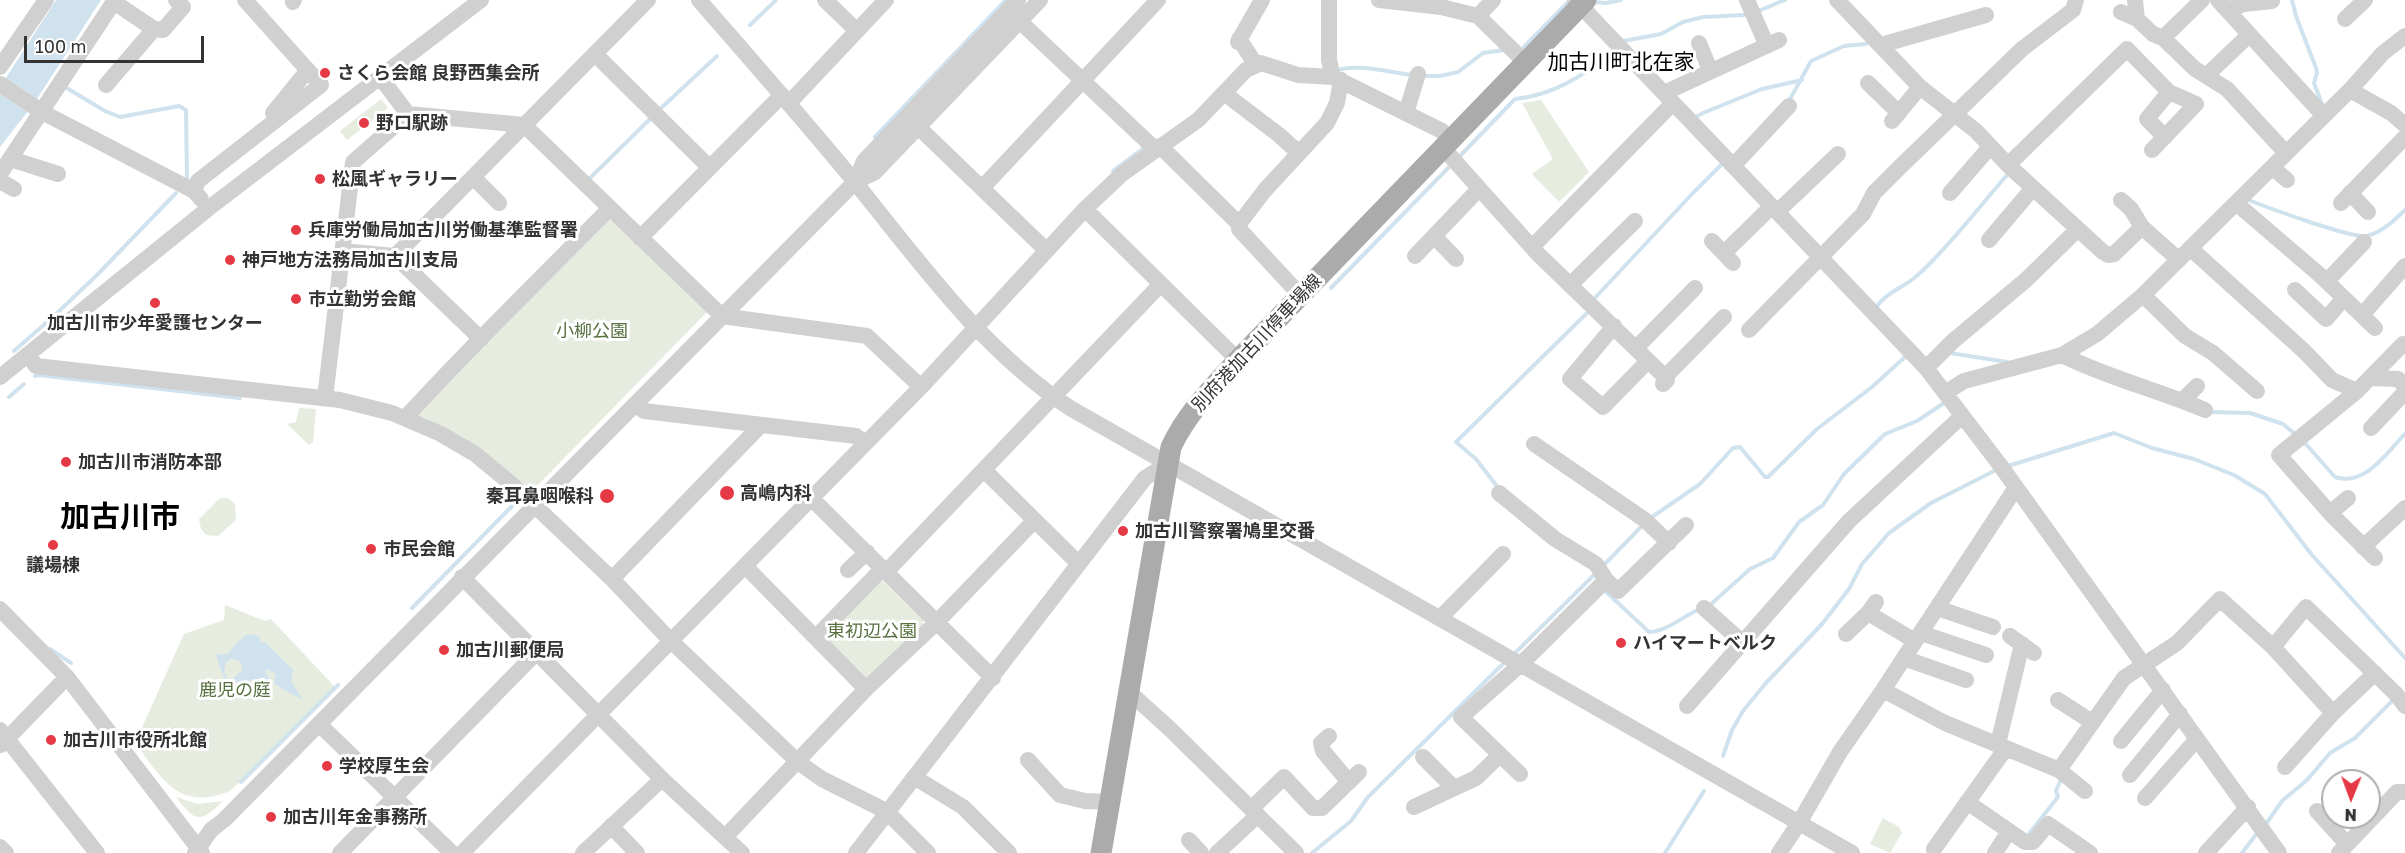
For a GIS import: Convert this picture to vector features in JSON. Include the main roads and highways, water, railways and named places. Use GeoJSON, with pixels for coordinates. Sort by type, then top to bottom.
{"type":"FeatureCollection","features":[{"type":"Feature","properties":{"kind":"main road","name":"別府港加古川停車場線"},"geometry":{"type":"LineString","coordinates":[[1101,853],[1168,463],[1175,439],[1195,405],[1527,63],[1581,2]]}},
{"type":"Feature","properties":{"kind":"water"},"geometry":{"type":"Polygon","coordinates":[[[56,0],[101,0],[35,102],[0,147],[0,87],[56,0]]]}},
{"type":"Feature","properties":{"kind":"water"},"geometry":{"type":"Polygon","coordinates":[[[248,634],[259,636],[261,643],[266,643],[293,670],[291,681],[303,700],[274,684],[276,674],[266,669],[272,683],[258,680],[235,682],[234,678],[242,670],[242,665],[238,660],[231,659],[226,662],[224,671],[227,679],[224,678],[216,655],[228,654],[237,642],[248,634]]]}},
{"type":"Feature","properties":{"kind":"waterway"},"geometry":{"type":"LineString","coordinates":[[750,25],[776,0]]}},
{"type":"Feature","properties":{"kind":"waterway"},"geometry":{"type":"LineString","coordinates":[[875,137],[1006,0]]}},
{"type":"Feature","properties":{"kind":"waterway"},"geometry":{"type":"LineString","coordinates":[[1593,2],[1606,3],[1621,0]]}},
{"type":"Feature","properties":{"kind":"waterway"},"geometry":{"type":"LineString","coordinates":[[1756,12],[1785,0]]}},
{"type":"Feature","properties":{"kind":"waterway"},"geometry":{"type":"LineString","coordinates":[[2292,0],[2316,68],[2314,83],[2322,104]]}},
{"type":"Feature","properties":{"kind":"waterway"},"geometry":{"type":"LineString","coordinates":[[1524,47],[1569,1]]}},
{"type":"Feature","properties":{"kind":"waterway"},"geometry":{"type":"LineString","coordinates":[[1623,41],[1661,34],[1683,22],[1703,17],[1744,15]]}},
{"type":"Feature","properties":{"kind":"waterway"},"geometry":{"type":"LineString","coordinates":[[1789,101],[1811,61],[1844,46],[1866,44]]}},
{"type":"Feature","properties":{"kind":"waterway"},"geometry":{"type":"LineString","coordinates":[[1423,76],[1440,76],[1458,72],[1483,53],[1504,50]]}},
{"type":"Feature","properties":{"kind":"waterway"},"geometry":{"type":"LineString","coordinates":[[1459,157],[1515,99],[1556,89],[1580,76],[1613,50]]}},
{"type":"Feature","properties":{"kind":"waterway"},"geometry":{"type":"LineString","coordinates":[[659,110],[717,56]]}},
{"type":"Feature","properties":{"kind":"waterway"},"geometry":{"type":"LineString","coordinates":[[1337,70],[1365,68],[1412,75]]}},
{"type":"Feature","properties":{"kind":"waterway"},"geometry":{"type":"LineString","coordinates":[[1694,118],[1762,89],[1802,80]]}},
{"type":"Feature","properties":{"kind":"waterway"},"geometry":{"type":"LineString","coordinates":[[65,87],[105,111],[120,117],[179,106],[186,110],[187,182]]}},
{"type":"Feature","properties":{"kind":"waterway"},"geometry":{"type":"LineString","coordinates":[[588,180],[651,118]]}},
{"type":"Feature","properties":{"kind":"waterway"},"geometry":{"type":"LineString","coordinates":[[1113,171],[1145,147]]}},
{"type":"Feature","properties":{"kind":"waterway"},"geometry":{"type":"LineString","coordinates":[[1331,288],[1452,164]]}},
{"type":"Feature","properties":{"kind":"waterway"},"geometry":{"type":"LineString","coordinates":[[1593,300],[1722,164]]}},
{"type":"Feature","properties":{"kind":"waterway"},"geometry":{"type":"LineString","coordinates":[[1875,309],[1885,298],[1915,277],[1932,261],[2007,175]]}},
{"type":"Feature","properties":{"kind":"waterway"},"geometry":{"type":"LineString","coordinates":[[14,351],[98,274],[176,193]]}},
{"type":"Feature","properties":{"kind":"waterway"},"geometry":{"type":"LineString","coordinates":[[2251,201],[2359,236],[2378,232],[2405,210]]}},
{"type":"Feature","properties":{"kind":"waterway"},"geometry":{"type":"LineString","coordinates":[[1499,489],[1476,459],[1456,442],[1586,314]]}},
{"type":"Feature","properties":{"kind":"waterway"},"geometry":{"type":"LineString","coordinates":[[1950,353],[2007,362]]}},
{"type":"Feature","properties":{"kind":"waterway"},"geometry":{"type":"LineString","coordinates":[[1652,517],[1700,484],[1733,448],[1740,447],[1765,477],[1768,477],[1817,429],[1872,387],[1905,357]]}},
{"type":"Feature","properties":{"kind":"waterway"},"geometry":{"type":"LineString","coordinates":[[35,376],[240,398]]}},
{"type":"Feature","properties":{"kind":"waterway"},"geometry":{"type":"LineString","coordinates":[[9,397],[24,384]]}},
{"type":"Feature","properties":{"kind":"waterway"},"geometry":{"type":"LineString","coordinates":[[1710,605],[1750,569],[1773,558],[1799,522],[1823,505],[1844,474],[1885,434],[1917,421],[1947,401]]}},
{"type":"Feature","properties":{"kind":"waterway"},"geometry":{"type":"LineString","coordinates":[[2208,412],[2250,413],[2283,424],[2296,435]]}},
{"type":"Feature","properties":{"kind":"waterway"},"geometry":{"type":"LineString","coordinates":[[2008,466],[2114,433],[2152,448],[2194,459],[2234,475],[2265,494],[2312,555],[2405,658]]}},
{"type":"Feature","properties":{"kind":"waterway"},"geometry":{"type":"LineString","coordinates":[[2304,442],[2335,477],[2346,479],[2366,473],[2405,434]]}},
{"type":"Feature","properties":{"kind":"waterway"},"geometry":{"type":"LineString","coordinates":[[1723,756],[1732,730],[1743,711],[1765,684],[1822,624],[1849,589],[1862,564],[1889,533],[1931,503],[1994,471]]}},
{"type":"Feature","properties":{"kind":"waterway"},"geometry":{"type":"LineString","coordinates":[[412,608],[516,502]]}},
{"type":"Feature","properties":{"kind":"waterway"},"geometry":{"type":"LineString","coordinates":[[1602,567],[1641,527]]}},
{"type":"Feature","properties":{"kind":"waterway"},"geometry":{"type":"LineString","coordinates":[[1513,655],[1595,574]]}},
{"type":"Feature","properties":{"kind":"waterway"},"geometry":{"type":"LineString","coordinates":[[1602,588],[1649,632],[1668,627],[1700,609]]}},
{"type":"Feature","properties":{"kind":"waterway"},"geometry":{"type":"LineString","coordinates":[[50,649],[71,663]]}},
{"type":"Feature","properties":{"kind":"waterway"},"geometry":{"type":"LineString","coordinates":[[1312,853],[1351,821],[1368,797],[1505,662]]}},
{"type":"Feature","properties":{"kind":"waterway"},"geometry":{"type":"LineString","coordinates":[[241,782],[338,685]]}},
{"type":"Feature","properties":{"kind":"waterway"},"geometry":{"type":"LineString","coordinates":[[2266,824],[2282,801],[2307,780],[2330,753],[2355,738],[2393,700]]}},
{"type":"Feature","properties":{"kind":"waterway"},"geometry":{"type":"LineString","coordinates":[[2028,835],[2058,797],[2056,791],[2061,779]]}},
{"type":"Feature","properties":{"kind":"waterway"},"geometry":{"type":"LineString","coordinates":[[1665,853],[1704,791]]}},
{"type":"Feature","properties":{"kind":"waterway"},"geometry":{"type":"LineString","coordinates":[[2242,853],[2258,832]]}},
{"type":"Feature","properties":{"kind":"place","name":"さくら会館 良野西集会所"},"geometry":{"type":"Point","coordinates":[325,73]}},
{"type":"Feature","properties":{"kind":"place","name":"野口駅跡"},"geometry":{"type":"Point","coordinates":[364,123]}},
{"type":"Feature","properties":{"kind":"place","name":"松風ギャラリー"},"geometry":{"type":"Point","coordinates":[320,179]}},
{"type":"Feature","properties":{"kind":"place","name":"兵庫労働局加古川労働基準監督署"},"geometry":{"type":"Point","coordinates":[296,230]}},
{"type":"Feature","properties":{"kind":"place","name":"神戸地方法務局加古川支局"},"geometry":{"type":"Point","coordinates":[230,260]}},
{"type":"Feature","properties":{"kind":"place","name":"市立勤労会館"},"geometry":{"type":"Point","coordinates":[296,299]}},
{"type":"Feature","properties":{"kind":"place","name":"加古川市少年愛護センター"},"geometry":{"type":"Point","coordinates":[155,303]}},
{"type":"Feature","properties":{"kind":"place","name":"加古川市消防本部"},"geometry":{"type":"Point","coordinates":[66,462]}},
{"type":"Feature","properties":{"kind":"place","name":"高嶋内科"},"geometry":{"type":"Point","coordinates":[727,493]}},
{"type":"Feature","properties":{"kind":"place","name":"秦耳鼻咽喉科"},"geometry":{"type":"Point","coordinates":[607,496]}},
{"type":"Feature","properties":{"kind":"place","name":"加古川警察署鳩里交番"},"geometry":{"type":"Point","coordinates":[1123,531]}},
{"type":"Feature","properties":{"kind":"place","name":"議場棟"},"geometry":{"type":"Point","coordinates":[53,545]}},
{"type":"Feature","properties":{"kind":"place","name":"市民会館"},"geometry":{"type":"Point","coordinates":[371,549]}},
{"type":"Feature","properties":{"kind":"place","name":"ハイマートベルク"},"geometry":{"type":"Point","coordinates":[1621,643]}},
{"type":"Feature","properties":{"kind":"place","name":"加古川郵便局"},"geometry":{"type":"Point","coordinates":[444,650]}},
{"type":"Feature","properties":{"kind":"place","name":"加古川市役所北館"},"geometry":{"type":"Point","coordinates":[51,740]}},
{"type":"Feature","properties":{"kind":"place","name":"学校厚生会"},"geometry":{"type":"Point","coordinates":[327,766]}},
{"type":"Feature","properties":{"kind":"place","name":"加古川年金事務所"},"geometry":{"type":"Point","coordinates":[271,817]}},
{"type":"Feature","properties":{"kind":"district","name":"加古川町北在家"},"geometry":{"type":"Point","coordinates":[1621,62]}},
{"type":"Feature","properties":{"kind":"district","name":"加古川市"},"geometry":{"type":"Point","coordinates":[120,517]}},
{"type":"Feature","properties":{"kind":"park label","name":"小柳公園"},"geometry":{"type":"Point","coordinates":[592,331]}},
{"type":"Feature","properties":{"kind":"park label","name":"東初辺公園"},"geometry":{"type":"Point","coordinates":[872,631]}},
{"type":"Feature","properties":{"kind":"park label","name":"鹿児の庭"},"geometry":{"type":"Point","coordinates":[235,690]}}]}
